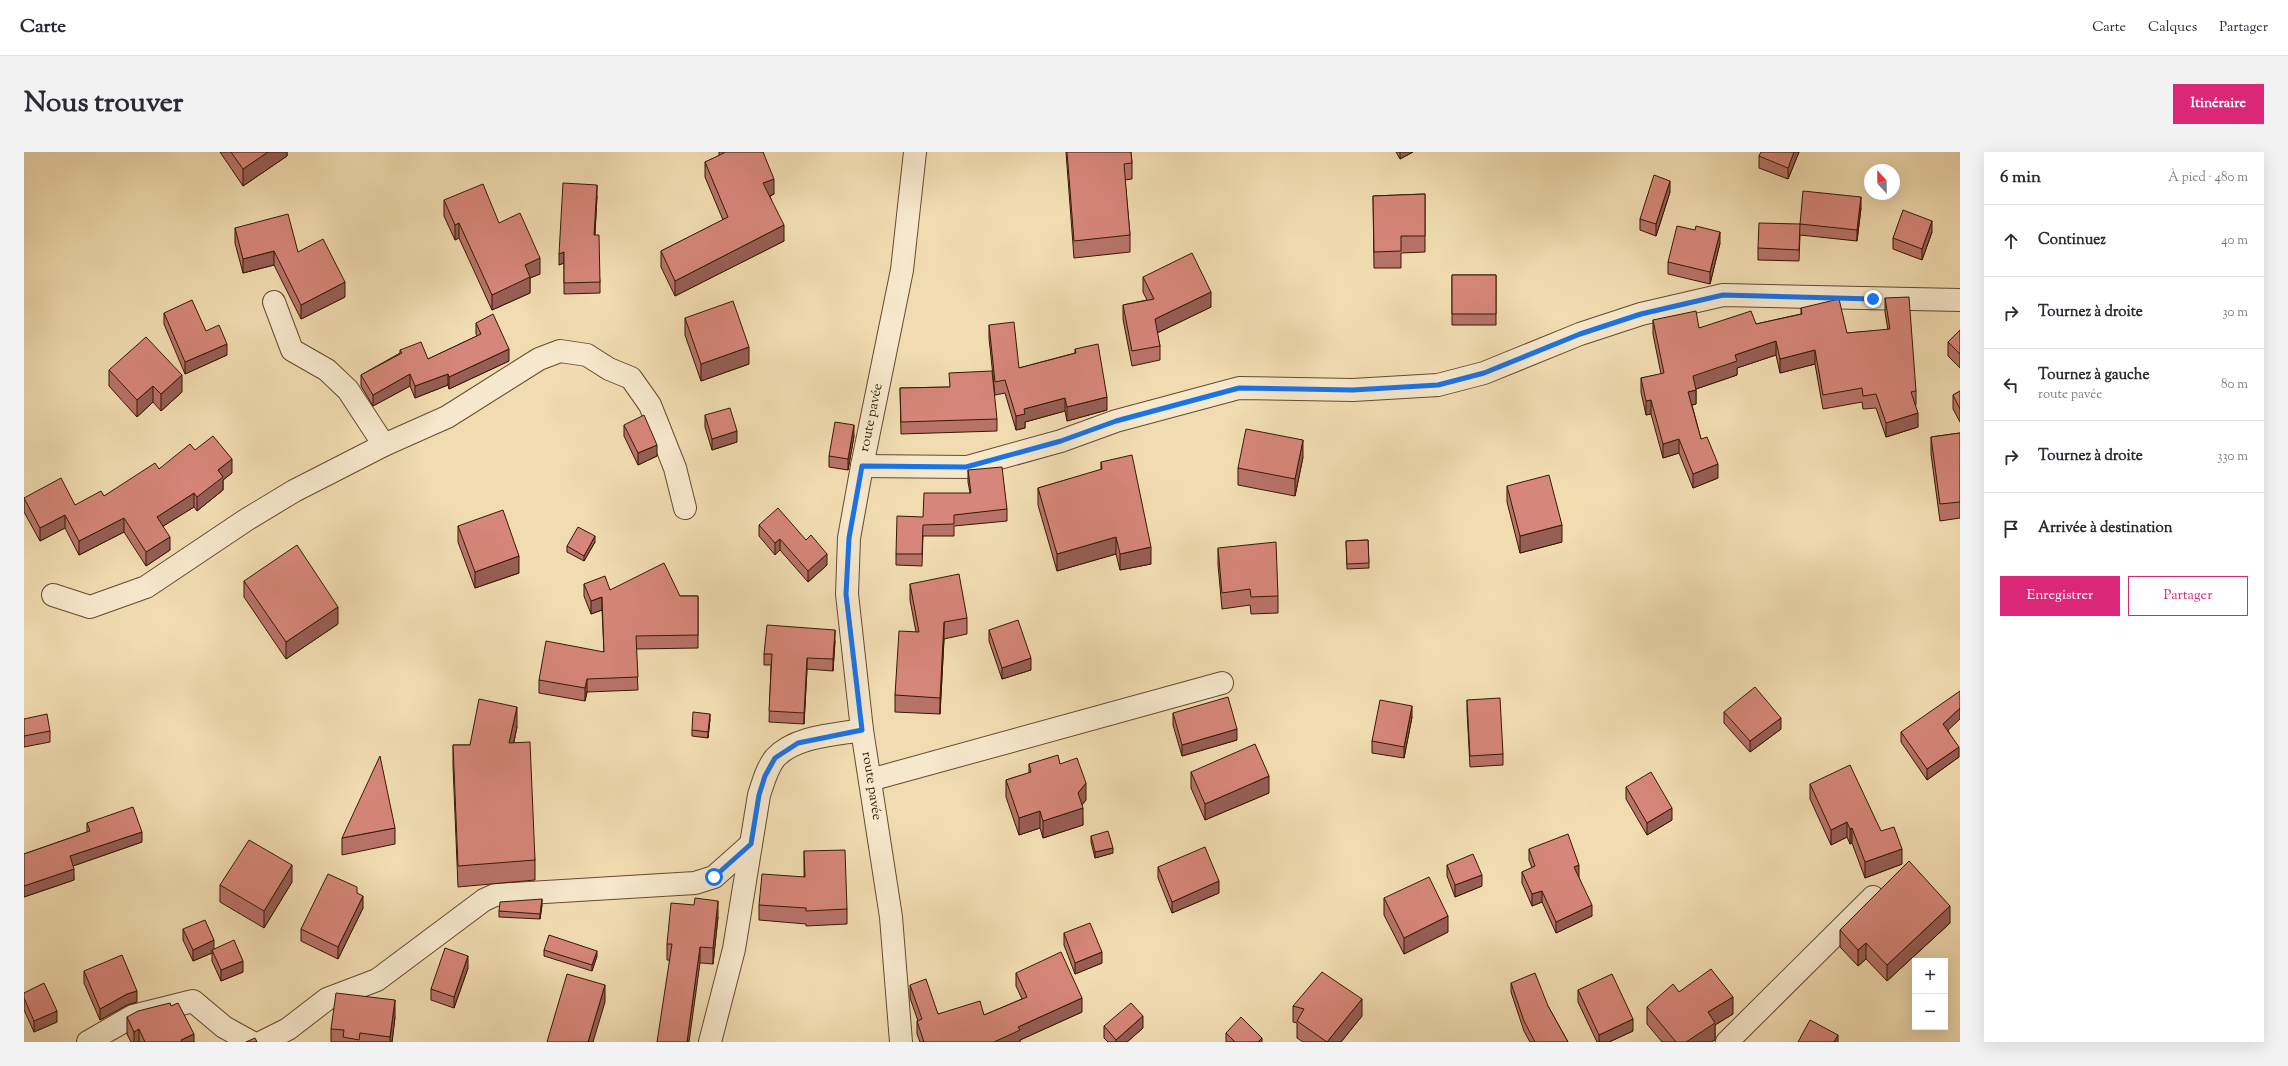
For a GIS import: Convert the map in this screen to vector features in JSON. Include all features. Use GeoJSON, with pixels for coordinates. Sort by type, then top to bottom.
{"type":"FeatureCollection","features":[{"type":"Feature","properties":{"kind":"street","name":"route pavée"},"geometry":{"type":"LineString","coordinates":[[901,1042],[891,917],[862,730],[846,594],[849,538],[862,466],[902,270],[915,152]]}},
{"type":"Feature","properties":{"kind":"street"},"geometry":{"type":"LineString","coordinates":[[862,466],[966,467],[1061,441],[1116,421],[1239,388],[1353,390],[1438,385],[1484,373],[1580,334],[1641,314],[1723,295],[1960,300]]}},
{"type":"Feature","properties":{"kind":"street"},"geometry":{"type":"LineString","coordinates":[[274,302],[292,350],[327,370],[348,390],[384,445]]}},
{"type":"Feature","properties":{"kind":"street"},"geometry":{"type":"LineString","coordinates":[[53,595],[90,607],[146,587],[246,520],[294,491],[384,445],[447,417],[539,359],[560,351],[587,355],[609,369],[631,378],[650,405],[675,468],[685,508]]}},
{"type":"Feature","properties":{"kind":"street"},"geometry":{"type":"LineString","coordinates":[[870,780],[1222,683]]}},
{"type":"Feature","properties":{"kind":"street"},"geometry":{"type":"LineString","coordinates":[[710,1042],[734,949],[759,795],[765,776],[775,758],[798,743],[862,730]]}},
{"type":"Feature","properties":{"kind":"street"},"geometry":{"type":"LineString","coordinates":[[262,1042],[288,1029],[327,999],[377,980],[484,900],[495,895],[695,883],[714,877],[751,844]]}},
{"type":"Feature","properties":{"kind":"street"},"geometry":{"type":"LineString","coordinates":[[1727,1042],[1873,897]]}},
{"type":"Feature","properties":{"kind":"street"},"geometry":{"type":"LineString","coordinates":[[88,1042],[133,1016],[193,1001],[224,1027],[251,1042]]}},
{"type":"Feature","properties":{"kind":"building"},"geometry":{"type":"Polygon","coordinates":[[[231,152],[268,152],[243,169],[231,152]]]}},
{"type":"Feature","properties":{"kind":"building"},"geometry":{"type":"Polygon","coordinates":[[[724,152],[763,152],[774,179],[763,183],[784,225],[675,281],[661,251],[728,217],[705,162],[724,152]]]}},
{"type":"Feature","properties":{"kind":"building"},"geometry":{"type":"Polygon","coordinates":[[[1067,152],[1131,152],[1132,163],[1124,164],[1130,235],[1074,241],[1067,152]]]}},
{"type":"Feature","properties":{"kind":"building"},"geometry":{"type":"Polygon","coordinates":[[[1761,152],[1794,152],[1788,168],[1759,156],[1761,152]]]}},
{"type":"Feature","properties":{"kind":"building"},"geometry":{"type":"Polygon","coordinates":[[[1654,175],[1670,181],[1656,224],[1640,219],[1654,175]]]}},
{"type":"Feature","properties":{"kind":"building"},"geometry":{"type":"Polygon","coordinates":[[[563,183],[597,185],[594,235],[599,235],[600,282],[564,283],[564,252],[559,254],[563,183]]]}},
{"type":"Feature","properties":{"kind":"building"},"geometry":{"type":"Polygon","coordinates":[[[483,184],[499,223],[520,213],[540,258],[525,265],[530,277],[492,295],[459,223],[455,225],[444,200],[483,184]]]}},
{"type":"Feature","properties":{"kind":"building"},"geometry":{"type":"Polygon","coordinates":[[[1803,191],[1861,197],[1857,230],[1800,224],[1803,191]]]}},
{"type":"Feature","properties":{"kind":"building"},"geometry":{"type":"Polygon","coordinates":[[[1425,194],[1425,236],[1401,236],[1401,251],[1374,252],[1373,196],[1425,194]]]}},
{"type":"Feature","properties":{"kind":"building"},"geometry":{"type":"Polygon","coordinates":[[[1903,210],[1932,221],[1922,249],[1893,238],[1903,210]]]}},
{"type":"Feature","properties":{"kind":"building"},"geometry":{"type":"Polygon","coordinates":[[[288,214],[298,252],[323,239],[345,282],[301,305],[274,251],[243,259],[235,228],[288,214]]]}},
{"type":"Feature","properties":{"kind":"building"},"geometry":{"type":"Polygon","coordinates":[[[1759,223],[1800,224],[1799,250],[1758,248],[1759,223]]]}},
{"type":"Feature","properties":{"kind":"building"},"geometry":{"type":"Polygon","coordinates":[[[1677,226],[1695,230],[1696,226],[1720,232],[1710,272],[1668,262],[1677,226]]]}},
{"type":"Feature","properties":{"kind":"building"},"geometry":{"type":"Polygon","coordinates":[[[1192,253],[1211,292],[1155,319],[1160,346],[1132,351],[1123,305],[1154,299],[1143,277],[1192,253]]]}},
{"type":"Feature","properties":{"kind":"building"},"geometry":{"type":"Polygon","coordinates":[[[1452,275],[1496,275],[1496,314],[1452,314],[1452,275]]]}},
{"type":"Feature","properties":{"kind":"building"},"geometry":{"type":"Polygon","coordinates":[[[1909,297],[1916,391],[1911,392],[1918,413],[1886,423],[1876,394],[1863,396],[1862,388],[1823,395],[1815,350],[1780,359],[1776,341],[1735,355],[1737,361],[1693,376],[1696,390],[1688,392],[1701,439],[1707,437],[1718,464],[1693,474],[1679,439],[1663,444],[1651,400],[1646,401],[1641,378],[1664,373],[1653,320],[1696,311],[1699,328],[1751,311],[1756,324],[1802,314],[1801,308],[1839,299],[1847,333],[1890,329],[1885,298],[1909,297]]]}},
{"type":"Feature","properties":{"kind":"building"},"geometry":{"type":"Polygon","coordinates":[[[192,300],[206,331],[219,325],[227,344],[185,362],[164,313],[192,300]]]}},
{"type":"Feature","properties":{"kind":"building"},"geometry":{"type":"Polygon","coordinates":[[[733,301],[749,347],[701,364],[685,318],[733,301]]]}},
{"type":"Feature","properties":{"kind":"building"},"geometry":{"type":"Polygon","coordinates":[[[493,314],[509,349],[449,377],[448,374],[415,386],[410,374],[373,395],[361,375],[402,353],[400,350],[421,342],[428,359],[481,334],[476,323],[493,314]]]}},
{"type":"Feature","properties":{"kind":"building"},"geometry":{"type":"Polygon","coordinates":[[[1014,322],[1019,368],[1076,353],[1075,349],[1098,344],[1107,397],[1067,407],[1065,398],[1024,409],[1025,414],[1016,416],[1005,380],[995,382],[989,325],[1014,322]]]}},
{"type":"Feature","properties":{"kind":"building"},"geometry":{"type":"Polygon","coordinates":[[[1960,330],[1960,354],[1948,342],[1960,330]]]}},
{"type":"Feature","properties":{"kind":"building"},"geometry":{"type":"Polygon","coordinates":[[[146,337],[182,375],[161,394],[153,386],[137,400],[109,370],[146,337]]]}},
{"type":"Feature","properties":{"kind":"building"},"geometry":{"type":"Polygon","coordinates":[[[992,371],[997,419],[901,422],[900,388],[950,387],[949,373],[992,371]]]}},
{"type":"Feature","properties":{"kind":"building"},"geometry":{"type":"Polygon","coordinates":[[[1960,391],[1960,409],[1953,395],[1960,391]]]}},
{"type":"Feature","properties":{"kind":"building"},"geometry":{"type":"Polygon","coordinates":[[[730,408],[737,431],[712,439],[705,415],[730,408]]]}},
{"type":"Feature","properties":{"kind":"building"},"geometry":{"type":"Polygon","coordinates":[[[644,415],[657,445],[638,453],[624,425],[644,415]]]}},
{"type":"Feature","properties":{"kind":"building"},"geometry":{"type":"Polygon","coordinates":[[[835,422],[854,425],[848,459],[829,456],[835,422]]]}},
{"type":"Feature","properties":{"kind":"building"},"geometry":{"type":"Polygon","coordinates":[[[1246,429],[1303,440],[1295,479],[1238,468],[1246,429]]]}},
{"type":"Feature","properties":{"kind":"building"},"geometry":{"type":"Polygon","coordinates":[[[1960,433],[1960,502],[1940,504],[1931,437],[1960,433]]]}},
{"type":"Feature","properties":{"kind":"building"},"geometry":{"type":"Polygon","coordinates":[[[213,436],[232,459],[218,470],[223,477],[197,497],[194,493],[157,517],[170,537],[146,552],[124,518],[79,541],[65,515],[40,528],[24,498],[61,478],[75,505],[101,491],[104,496],[155,463],[159,469],[190,444],[195,450],[213,436]]]}},
{"type":"Feature","properties":{"kind":"building"},"geometry":{"type":"Polygon","coordinates":[[[1132,455],[1151,547],[1120,554],[1116,537],[1057,554],[1038,488],[1102,469],[1101,462],[1132,455]]]}},
{"type":"Feature","properties":{"kind":"building"},"geometry":{"type":"Polygon","coordinates":[[[1002,467],[1007,509],[954,515],[954,524],[923,525],[922,554],[896,554],[897,516],[923,517],[924,493],[971,493],[968,470],[1002,467]]]}},
{"type":"Feature","properties":{"kind":"building"},"geometry":{"type":"Polygon","coordinates":[[[1549,475],[1562,525],[1520,536],[1507,486],[1549,475]]]}},
{"type":"Feature","properties":{"kind":"building"},"geometry":{"type":"Polygon","coordinates":[[[778,508],[806,540],[811,535],[827,554],[808,571],[780,539],[775,543],[759,525],[778,508]]]}},
{"type":"Feature","properties":{"kind":"building"},"geometry":{"type":"Polygon","coordinates":[[[503,510],[519,556],[475,572],[458,526],[503,510]]]}},
{"type":"Feature","properties":{"kind":"building"},"geometry":{"type":"Polygon","coordinates":[[[578,527],[595,536],[584,556],[567,546],[578,527]]]}},
{"type":"Feature","properties":{"kind":"building"},"geometry":{"type":"Polygon","coordinates":[[[1368,540],[1369,563],[1347,564],[1346,541],[1368,540]]]}},
{"type":"Feature","properties":{"kind":"building"},"geometry":{"type":"Polygon","coordinates":[[[1276,542],[1278,596],[1251,597],[1250,589],[1222,593],[1218,548],[1276,542]]]}},
{"type":"Feature","properties":{"kind":"building"},"geometry":{"type":"Polygon","coordinates":[[[297,545],[338,607],[286,642],[244,581],[297,545]]]}},
{"type":"Feature","properties":{"kind":"building"},"geometry":{"type":"Polygon","coordinates":[[[664,563],[680,596],[698,596],[698,635],[636,636],[638,677],[587,679],[585,688],[539,680],[546,641],[604,652],[602,597],[591,601],[584,584],[605,576],[610,590],[664,563]]]}},
{"type":"Feature","properties":{"kind":"building"},"geometry":{"type":"Polygon","coordinates":[[[959,574],[967,618],[944,622],[940,698],[895,695],[899,631],[919,632],[910,584],[959,574]]]}},
{"type":"Feature","properties":{"kind":"building"},"geometry":{"type":"Polygon","coordinates":[[[1018,620],[1031,658],[1002,668],[989,630],[1018,620]]]}},
{"type":"Feature","properties":{"kind":"building"},"geometry":{"type":"Polygon","coordinates":[[[767,625],[835,630],[833,659],[807,658],[804,713],[769,711],[772,654],[764,654],[767,625]]]}},
{"type":"Feature","properties":{"kind":"building"},"geometry":{"type":"Polygon","coordinates":[[[1755,687],[1781,718],[1750,741],[1724,712],[1755,687]]]}},
{"type":"Feature","properties":{"kind":"building"},"geometry":{"type":"Polygon","coordinates":[[[1960,691],[1960,708],[1943,724],[1959,747],[1927,769],[1901,732],[1960,691]]]}},
{"type":"Feature","properties":{"kind":"building"},"geometry":{"type":"Polygon","coordinates":[[[1228,697],[1237,729],[1182,745],[1173,713],[1228,697]]]}},
{"type":"Feature","properties":{"kind":"building"},"geometry":{"type":"Polygon","coordinates":[[[1500,698],[1503,754],[1470,756],[1467,700],[1500,698]]]}},
{"type":"Feature","properties":{"kind":"building"},"geometry":{"type":"Polygon","coordinates":[[[479,699],[517,707],[509,743],[530,742],[535,860],[458,866],[453,745],[470,745],[479,699]]]}},
{"type":"Feature","properties":{"kind":"building"},"geometry":{"type":"Polygon","coordinates":[[[1380,700],[1412,706],[1404,747],[1372,741],[1380,700]]]}},
{"type":"Feature","properties":{"kind":"building"},"geometry":{"type":"Polygon","coordinates":[[[693,712],[710,714],[708,732],[692,730],[693,712]]]}},
{"type":"Feature","properties":{"kind":"building"},"geometry":{"type":"Polygon","coordinates":[[[47,714],[50,731],[24,736],[24,719],[47,714]]]}},
{"type":"Feature","properties":{"kind":"building"},"geometry":{"type":"Polygon","coordinates":[[[1255,744],[1269,776],[1205,804],[1191,772],[1255,744]]]}},
{"type":"Feature","properties":{"kind":"building"},"geometry":{"type":"Polygon","coordinates":[[[1058,755],[1060,764],[1077,758],[1086,783],[1078,793],[1083,808],[1043,821],[1040,811],[1019,818],[1006,780],[1031,772],[1029,764],[1058,755]]]}},
{"type":"Feature","properties":{"kind":"building"},"geometry":{"type":"Polygon","coordinates":[[[380,756],[395,828],[342,838],[380,756]]]}},
{"type":"Feature","properties":{"kind":"building"},"geometry":{"type":"Polygon","coordinates":[[[1850,765],[1881,831],[1894,827],[1902,849],[1865,862],[1852,828],[1850,829],[1847,822],[1831,830],[1810,784],[1850,765]]]}},
{"type":"Feature","properties":{"kind":"building"},"geometry":{"type":"Polygon","coordinates":[[[1651,772],[1672,808],[1647,823],[1626,787],[1651,772]]]}},
{"type":"Feature","properties":{"kind":"building"},"geometry":{"type":"Polygon","coordinates":[[[133,807],[142,832],[70,856],[74,869],[24,886],[24,854],[90,831],[87,823],[133,807]]]}},
{"type":"Feature","properties":{"kind":"building"},"geometry":{"type":"Polygon","coordinates":[[[1108,831],[1113,848],[1095,852],[1091,836],[1108,831]]]}},
{"type":"Feature","properties":{"kind":"building"},"geometry":{"type":"Polygon","coordinates":[[[1568,834],[1579,865],[1574,867],[1592,905],[1556,922],[1542,891],[1532,894],[1522,872],[1535,866],[1529,849],[1568,834]]]}},
{"type":"Feature","properties":{"kind":"building"},"geometry":{"type":"Polygon","coordinates":[[[249,840],[292,865],[264,911],[220,885],[249,840]]]}},
{"type":"Feature","properties":{"kind":"building"},"geometry":{"type":"Polygon","coordinates":[[[1205,847],[1219,881],[1172,902],[1158,867],[1205,847]]]}},
{"type":"Feature","properties":{"kind":"building"},"geometry":{"type":"Polygon","coordinates":[[[845,850],[847,909],[806,911],[806,908],[759,905],[762,874],[805,877],[804,851],[845,850]]]}},
{"type":"Feature","properties":{"kind":"building"},"geometry":{"type":"Polygon","coordinates":[[[1473,854],[1482,875],[1455,885],[1447,865],[1473,854]]]}},
{"type":"Feature","properties":{"kind":"building"},"geometry":{"type":"Polygon","coordinates":[[[1909,861],[1950,906],[1887,965],[1866,943],[1858,950],[1840,930],[1909,861]]]}},
{"type":"Feature","properties":{"kind":"building"},"geometry":{"type":"Polygon","coordinates":[[[328,874],[357,887],[357,893],[363,896],[338,947],[301,929],[328,874]]]}},
{"type":"Feature","properties":{"kind":"building"},"geometry":{"type":"Polygon","coordinates":[[[1429,877],[1448,916],[1404,938],[1384,898],[1429,877]]]}},
{"type":"Feature","properties":{"kind":"building"},"geometry":{"type":"Polygon","coordinates":[[[695,898],[718,901],[713,948],[700,947],[687,1042],[657,1042],[672,944],[667,944],[671,903],[694,905],[695,898]]]}},
{"type":"Feature","properties":{"kind":"building"},"geometry":{"type":"Polygon","coordinates":[[[542,899],[540,914],[499,911],[500,902],[542,899]]]}},
{"type":"Feature","properties":{"kind":"building"},"geometry":{"type":"Polygon","coordinates":[[[205,920],[214,940],[193,950],[183,929],[205,920]]]}},
{"type":"Feature","properties":{"kind":"building"},"geometry":{"type":"Polygon","coordinates":[[[1090,923],[1102,952],[1075,963],[1064,933],[1090,923]]]}},
{"type":"Feature","properties":{"kind":"building"},"geometry":{"type":"Polygon","coordinates":[[[549,935],[597,951],[592,965],[544,950],[549,935]]]}},
{"type":"Feature","properties":{"kind":"building"},"geometry":{"type":"Polygon","coordinates":[[[234,940],[243,961],[221,970],[212,950],[234,940]]]}},
{"type":"Feature","properties":{"kind":"building"},"geometry":{"type":"Polygon","coordinates":[[[445,948],[468,956],[454,997],[431,989],[445,948]]]}},
{"type":"Feature","properties":{"kind":"building"},"geometry":{"type":"Polygon","coordinates":[[[1061,952],[1082,998],[1018,1027],[1020,1030],[994,1042],[924,1042],[917,1021],[922,1019],[910,985],[926,979],[938,1014],[980,1001],[984,1015],[1027,997],[1016,973],[1061,952]]]}},
{"type":"Feature","properties":{"kind":"building"},"geometry":{"type":"Polygon","coordinates":[[[122,955],[137,991],[127,994],[100,1009],[84,971],[122,955]]]}},
{"type":"Feature","properties":{"kind":"building"},"geometry":{"type":"Polygon","coordinates":[[[1711,969],[1733,997],[1708,1012],[1715,1023],[1686,1042],[1676,1042],[1647,1007],[1673,984],[1679,992],[1711,969]]]}},
{"type":"Feature","properties":{"kind":"building"},"geometry":{"type":"Polygon","coordinates":[[[1322,972],[1362,999],[1327,1042],[1297,1021],[1304,1009],[1293,1006],[1322,972]]]}},
{"type":"Feature","properties":{"kind":"building"},"geometry":{"type":"Polygon","coordinates":[[[1535,973],[1548,1006],[1568,1042],[1535,1042],[1524,1021],[1511,983],[1535,973]]]}},
{"type":"Feature","properties":{"kind":"building"},"geometry":{"type":"Polygon","coordinates":[[[567,974],[605,985],[588,1042],[547,1042],[567,974]]]}},
{"type":"Feature","properties":{"kind":"building"},"geometry":{"type":"Polygon","coordinates":[[[1612,974],[1633,1019],[1599,1035],[1578,990],[1612,974]]]}},
{"type":"Feature","properties":{"kind":"building"},"geometry":{"type":"Polygon","coordinates":[[[44,983],[57,1011],[34,1021],[24,998],[24,993],[44,983]]]}},
{"type":"Feature","properties":{"kind":"building"},"geometry":{"type":"Polygon","coordinates":[[[336,993],[395,1000],[390,1037],[360,1033],[359,1040],[343,1037],[344,1030],[331,1029],[336,993]]]}},
{"type":"Feature","properties":{"kind":"building"},"geometry":{"type":"Polygon","coordinates":[[[170,1003],[171,1006],[178,1003],[194,1034],[181,1040],[182,1042],[145,1042],[139,1029],[134,1032],[127,1017],[138,1011],[170,1003]]]}},
{"type":"Feature","properties":{"kind":"building"},"geometry":{"type":"Polygon","coordinates":[[[1131,1003],[1143,1016],[1116,1040],[1104,1026],[1131,1003]]]}},
{"type":"Feature","properties":{"kind":"building"},"geometry":{"type":"Polygon","coordinates":[[[1241,1017],[1262,1038],[1258,1042],[1235,1042],[1226,1033],[1241,1017]]]}},
{"type":"Feature","properties":{"kind":"building"},"geometry":{"type":"Polygon","coordinates":[[[1810,1020],[1838,1035],[1834,1042],[1798,1042],[1810,1020]]]}},
{"type":"Feature","properties":{"kind":"building"},"geometry":{"type":"Polygon","coordinates":[[[255,1038],[257,1042],[246,1042],[255,1038]]]}},
{"type":"Feature","properties":{"kind":"route"},"geometry":{"type":"LineString","coordinates":[[714,877],[728,867],[751,844],[759,795],[765,776],[775,758],[798,743],[862,730],[846,594],[849,538],[862,466],[966,467],[1061,441],[1116,421],[1239,388],[1353,390],[1438,385],[1484,373],[1580,334],[1641,314],[1723,295],[1782,295],[1873,299]]}}]}
